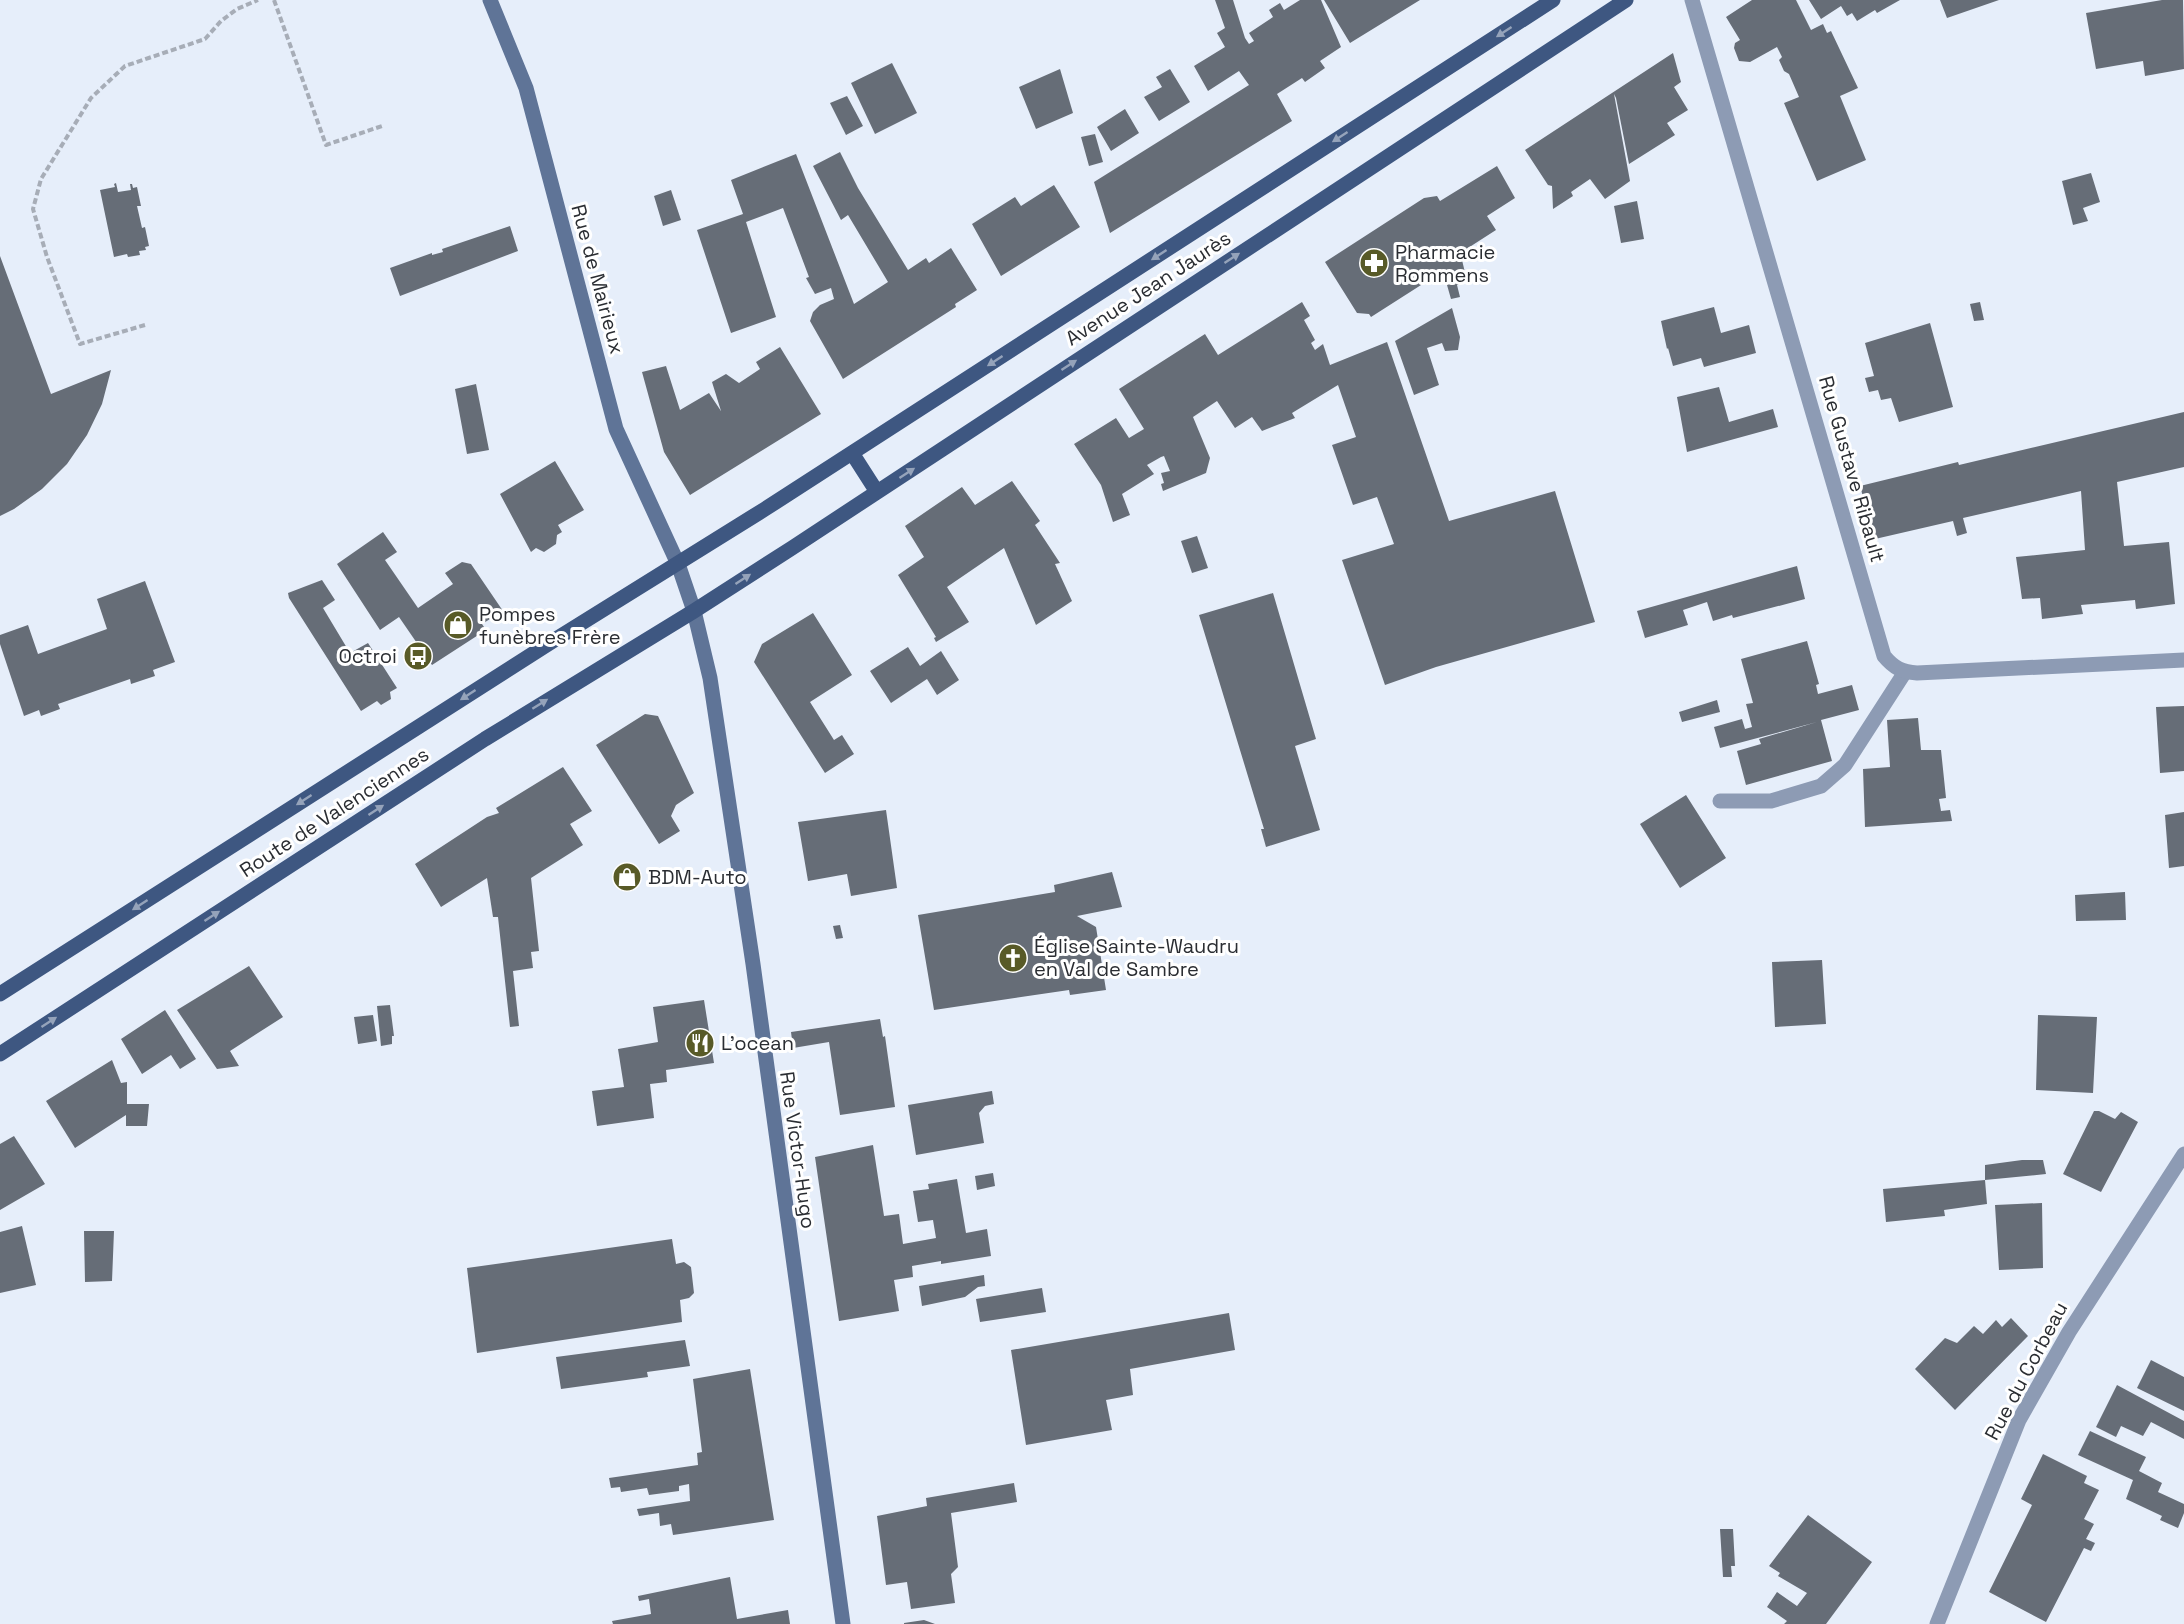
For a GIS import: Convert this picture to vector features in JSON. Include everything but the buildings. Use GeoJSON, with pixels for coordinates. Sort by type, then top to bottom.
{"type":"FeatureCollection","features":[{"type":"Feature","properties":{"kind":"main road","name":"Avenue Jean Jaurès"},"geometry":{"type":"LineString","coordinates":[[678,564],[1553,0]]}},
{"type":"Feature","properties":{"kind":"main road","name":"Avenue Jean Jaurès"},"geometry":{"type":"LineString","coordinates":[[694,611],[1626,0]]}},
{"type":"Feature","properties":{"kind":"main road"},"geometry":{"type":"LineString","coordinates":[[852,453],[877,492]]}},
{"type":"Feature","properties":{"kind":"main road","name":"Route de Valenciennes"},"geometry":{"type":"LineString","coordinates":[[0,994],[556,639],[678,564]]}},
{"type":"Feature","properties":{"kind":"main road","name":"Route de Valenciennes"},"geometry":{"type":"LineString","coordinates":[[0,1054],[485,739],[694,611]]}},
{"type":"Feature","properties":{"kind":"street","name":"Rue de Mairieux"},"geometry":{"type":"LineString","coordinates":[[490,0],[526,88],[616,429],[678,564],[694,611]]}},
{"type":"Feature","properties":{"kind":"street","name":"Rue Gustave Ribault"},"geometry":{"type":"LineString","coordinates":[[1692,0],[1884,656],[1892,666],[1905,672]]}},
{"type":"Feature","properties":{"kind":"street","name":"Rue Victor-Hugo"},"geometry":{"type":"LineString","coordinates":[[694,611],[710,678],[751,952],[843,1624]]}},
{"type":"Feature","properties":{"kind":"street"},"geometry":{"type":"LineString","coordinates":[[1720,801],[1771,801],[1821,786],[1845,765],[1905,672],[2184,660]]}},
{"type":"Feature","properties":{"kind":"street","name":"Rue du Corbeau"},"geometry":{"type":"LineString","coordinates":[[1937,1624],[2019,1420],[2069,1332],[2184,1154]]}},
{"type":"Feature","properties":{"kind":"path"},"geometry":{"type":"LineString","coordinates":[[145,325],[80,344],[47,257],[33,209],[41,179],[91,98],[125,66],[205,39],[221,21],[237,9],[258,0]]}},
{"type":"Feature","properties":{"kind":"path"},"geometry":{"type":"LineString","coordinates":[[274,0],[326,145],[382,126]]}},
{"type":"Feature","properties":{"kind":"place","name":"Pharmacie Rommens"},"geometry":{"type":"Point","coordinates":[1374,263]}},
{"type":"Feature","properties":{"kind":"place","name":"Pompes funèbres Frère"},"geometry":{"type":"Point","coordinates":[458,625]}},
{"type":"Feature","properties":{"kind":"place","name":"Octroi"},"geometry":{"type":"Point","coordinates":[418,656]}},
{"type":"Feature","properties":{"kind":"place","name":"BDM-Auto"},"geometry":{"type":"Point","coordinates":[627,877]}},
{"type":"Feature","properties":{"kind":"place","name":"Église Sainte-Waudru en Val de Sambre"},"geometry":{"type":"Point","coordinates":[1013,958]}},
{"type":"Feature","properties":{"kind":"place","name":"L'ocean"},"geometry":{"type":"Point","coordinates":[700,1043]}}]}
